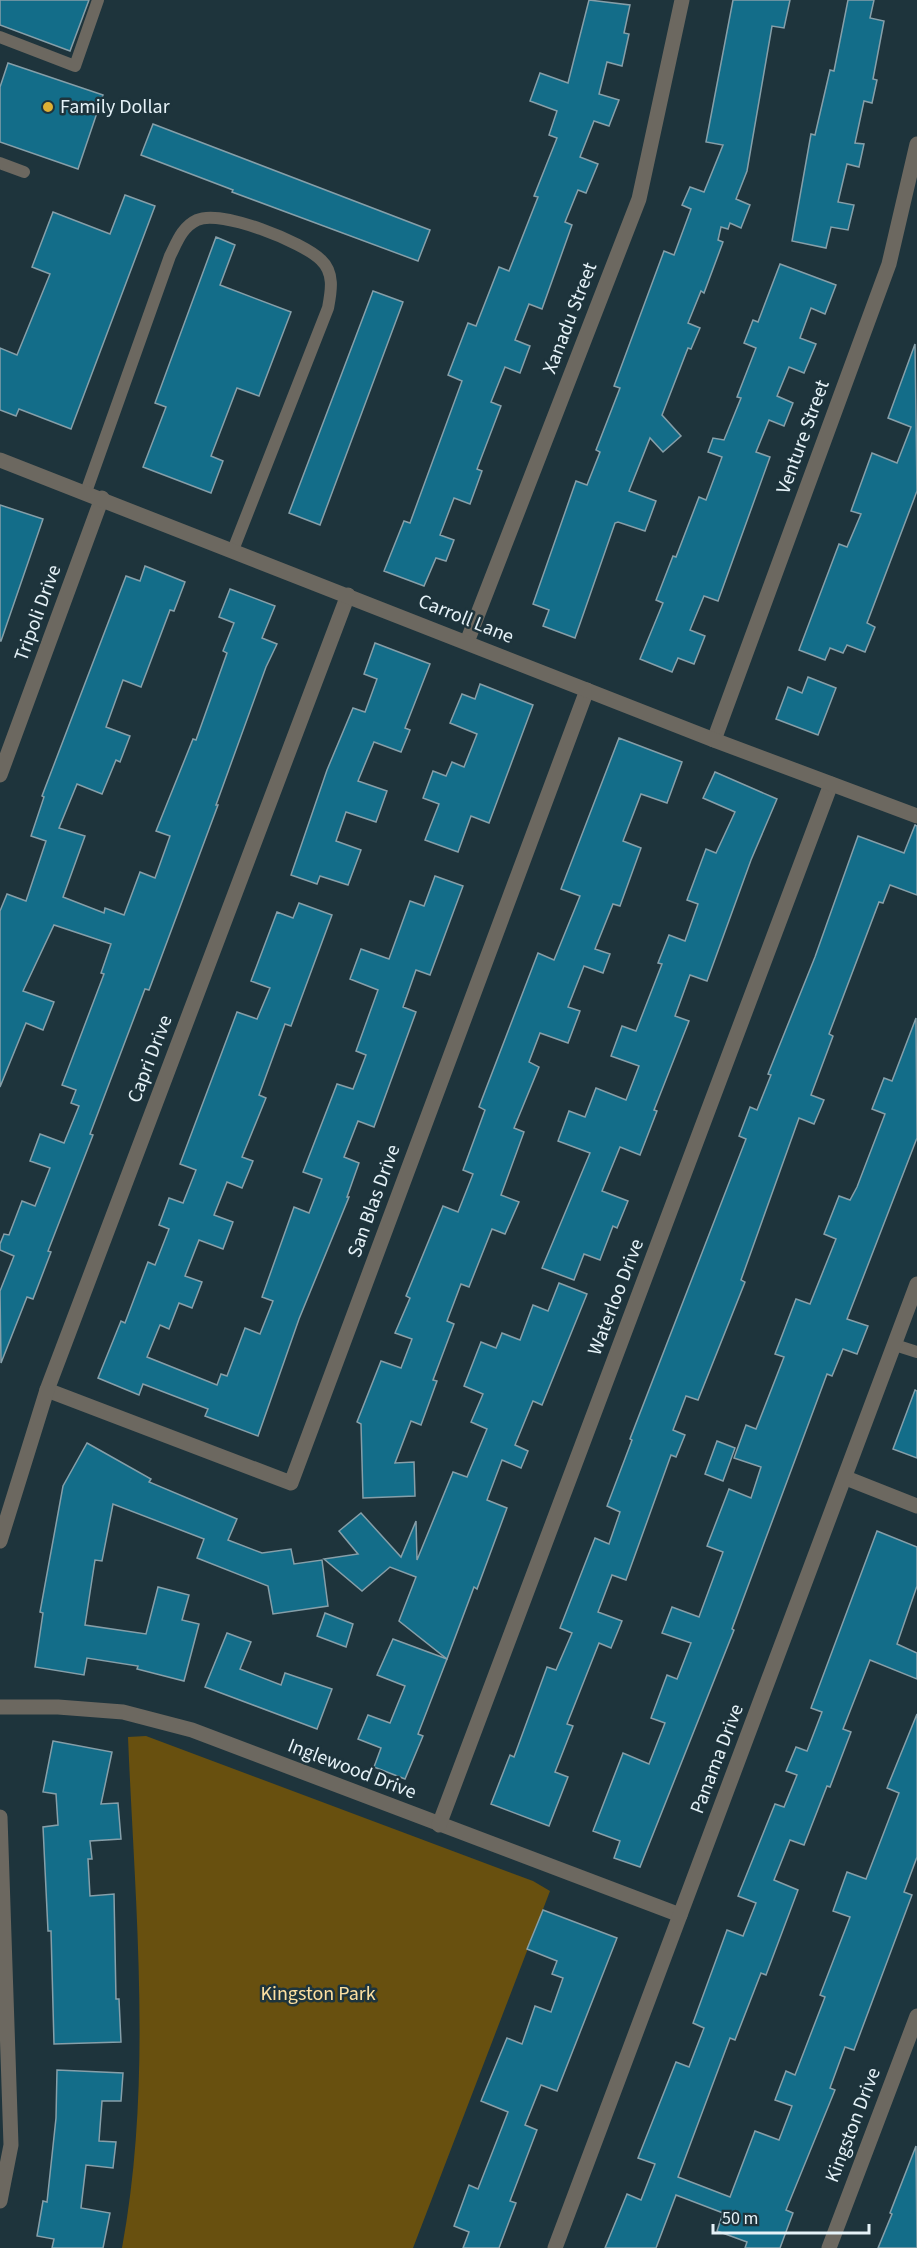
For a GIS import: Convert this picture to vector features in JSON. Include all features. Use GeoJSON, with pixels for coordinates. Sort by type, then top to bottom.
{"type":"FeatureCollection","features":[{"type":"Feature","properties":{"kind":"street","name":"Xanadu Street"},"geometry":{"type":"LineString","coordinates":[[467,642],[639,199],[682,0]]}},
{"type":"Feature","properties":{"kind":"street","name":"Venture Street"},"geometry":{"type":"LineString","coordinates":[[714,740],[889,264],[917,144]]}},
{"type":"Feature","properties":{"kind":"street","name":"Carroll Lane"},"geometry":{"type":"LineString","coordinates":[[0,460],[102,498],[714,740],[917,816]]}},
{"type":"Feature","properties":{"kind":"street","name":"Tripoli Drive"},"geometry":{"type":"LineString","coordinates":[[0,775],[102,498]]}},
{"type":"Feature","properties":{"kind":"street","name":"Capri Drive"},"geometry":{"type":"LineString","coordinates":[[0,1541],[48,1390],[348,595]]}},
{"type":"Feature","properties":{"kind":"street","name":"San Blas Drive"},"geometry":{"type":"LineString","coordinates":[[48,1390],[291,1483],[587,690]]}},
{"type":"Feature","properties":{"kind":"street","name":"Waterloo Drive"},"geometry":{"type":"LineString","coordinates":[[439,1825],[831,784]]}},
{"type":"Feature","properties":{"kind":"street","name":"Panama Drive"},"geometry":{"type":"LineString","coordinates":[[555,2248],[846,1479],[917,1284]]}},
{"type":"Feature","properties":{"kind":"street"},"geometry":{"type":"LineString","coordinates":[[846,1479],[917,1506]]}},
{"type":"Feature","properties":{"kind":"street","name":"Inglewood Drive"},"geometry":{"type":"LineString","coordinates":[[0,1707],[58,1707],[123,1712],[192,1730],[680,1915]]}},
{"type":"Feature","properties":{"kind":"street"},"geometry":{"type":"LineString","coordinates":[[0,1817],[11,2145],[0,2201]]}},
{"type":"Feature","properties":{"kind":"street","name":"Kingston Drive"},"geometry":{"type":"LineString","coordinates":[[829,2248],[917,2016]]}},
{"type":"Feature","properties":{"kind":"lane"},"geometry":{"type":"LineString","coordinates":[[0,37],[75,66],[98,0]]}},
{"type":"Feature","properties":{"kind":"lane"},"geometry":{"type":"LineString","coordinates":[[0,163],[24,172]]}},
{"type":"Feature","properties":{"kind":"lane"},"geometry":{"type":"LineString","coordinates":[[86,492],[170,256],[187,226],[210,216],[242,224],[302,247],[322,261],[330,274],[331,289],[327,308],[233,550]]}},
{"type":"Feature","properties":{"kind":"lane"},"geometry":{"type":"LineString","coordinates":[[895,1345],[917,1352]]}},
{"type":"Feature","properties":{"kind":"green space","name":"Kingston Park"},"geometry":{"type":"Polygon","coordinates":[[[146,1736],[533,1881],[550,1891],[413,2248],[122,2248],[137,2121],[139,2057],[137,1929],[128,1737],[146,1736]]]}},
{"type":"Feature","properties":{"kind":"building"},"geometry":{"type":"Polygon","coordinates":[[[0,0],[89,0],[70,51],[0,25],[0,0]]]}},
{"type":"Feature","properties":{"kind":"building"},"geometry":{"type":"Polygon","coordinates":[[[589,0],[630,5],[624,33],[629,34],[622,66],[607,62],[599,94],[619,100],[609,126],[594,121],[580,157],[598,164],[586,193],[578,190],[565,222],[572,225],[542,309],[529,304],[515,340],[530,346],[520,373],[505,367],[491,402],[501,406],[477,469],[482,471],[470,504],[454,498],[440,535],[454,540],[446,561],[436,558],[424,586],[384,571],[404,521],[410,523],[462,381],[448,375],[468,323],[476,326],[499,267],[509,271],[538,197],[534,196],[557,138],[549,135],[557,111],[530,101],[540,73],[568,83],[589,0]]]}},
{"type":"Feature","properties":{"kind":"building"},"geometry":{"type":"Polygon","coordinates":[[[733,0],[790,0],[784,28],[772,26],[747,171],[736,199],[750,205],[741,228],[730,223],[728,229],[721,227],[718,240],[723,242],[704,293],[701,291],[688,323],[700,328],[691,349],[688,348],[662,415],[681,436],[663,452],[650,438],[629,491],[656,501],[645,531],[615,523],[575,638],[543,626],[549,610],[533,604],[576,481],[587,485],[600,452],[596,450],[620,388],[614,386],[664,251],[674,255],[691,209],[682,205],[690,187],[704,192],[723,145],[706,142],[733,0]]]}},
{"type":"Feature","properties":{"kind":"building"},"geometry":{"type":"Polygon","coordinates":[[[848,0],[874,0],[870,18],[884,21],[873,79],[877,80],[872,103],[864,101],[855,143],[864,144],[859,167],[847,164],[838,202],[854,205],[848,230],[831,227],[826,248],[792,241],[811,134],[815,135],[830,70],[834,71],[848,0]]]}},
{"type":"Feature","properties":{"kind":"building"},"geometry":{"type":"Polygon","coordinates":[[[8,63],[103,95],[78,169],[0,142],[0,87],[8,63]]]}},
{"type":"Feature","properties":{"kind":"building"},"geometry":{"type":"Polygon","coordinates":[[[153,124],[430,230],[418,261],[232,192],[233,190],[141,155],[153,124]]]}},
{"type":"Feature","properties":{"kind":"building"},"geometry":{"type":"Polygon","coordinates":[[[125,195],[155,206],[71,429],[19,409],[16,416],[0,410],[0,348],[17,355],[50,274],[32,267],[53,212],[110,234],[125,195]]]}},
{"type":"Feature","properties":{"kind":"building"},"geometry":{"type":"Polygon","coordinates":[[[216,237],[235,245],[220,285],[291,312],[259,396],[237,388],[211,456],[223,461],[211,493],[143,467],[166,407],[155,403],[216,237]]]}},
{"type":"Feature","properties":{"kind":"building"},"geometry":{"type":"Polygon","coordinates":[[[780,264],[836,285],[825,314],[811,308],[800,338],[816,344],[804,373],[789,367],[777,396],[793,403],[784,426],[769,420],[756,452],[770,457],[718,601],[704,596],[690,630],[705,636],[694,664],[678,658],[672,672],[640,659],[663,603],[656,600],[673,556],[676,557],[699,497],[706,500],[722,457],[708,452],[713,438],[724,440],[741,398],[737,397],[756,348],[744,343],[753,320],[758,322],[780,264]]]}},
{"type":"Feature","properties":{"kind":"building"},"geometry":{"type":"Polygon","coordinates":[[[373,291],[403,302],[320,525],[289,513],[373,291]]]}},
{"type":"Feature","properties":{"kind":"building"},"geometry":{"type":"Polygon","coordinates":[[[915,344],[917,491],[867,623],[875,627],[865,652],[847,645],[843,653],[830,648],[825,660],[799,650],[839,544],[847,547],[861,514],[851,511],[872,453],[897,463],[911,427],[888,418],[915,344]]]}},
{"type":"Feature","properties":{"kind":"building"},"geometry":{"type":"Polygon","coordinates":[[[0,505],[43,519],[1,641],[0,641],[0,505]]]}},
{"type":"Feature","properties":{"kind":"building"},"geometry":{"type":"Polygon","coordinates":[[[145,566],[185,582],[174,611],[170,610],[141,687],[123,680],[106,727],[130,736],[120,762],[116,760],[102,794],[77,784],[59,828],[85,836],[63,897],[104,913],[105,908],[124,915],[140,872],[155,878],[170,836],[156,831],[193,739],[196,740],[227,653],[223,651],[234,623],[219,617],[230,589],[275,606],[262,638],[277,644],[266,667],[216,805],[218,805],[149,990],[145,989],[90,1134],[93,1135],[48,1251],[51,1252],[33,1299],[27,1297],[1,1363],[0,1291],[14,1256],[0,1250],[0,1244],[4,1234],[9,1235],[22,1201],[35,1206],[50,1168],[30,1161],[40,1134],[64,1143],[79,1106],[71,1103],[76,1090],[62,1085],[104,974],[101,973],[111,944],[54,925],[23,991],[54,1002],[43,1030],[26,1023],[0,1087],[0,911],[7,894],[26,901],[46,841],[31,836],[44,797],[42,796],[126,576],[140,581],[145,566]]]}},
{"type":"Feature","properties":{"kind":"building"},"geometry":{"type":"Polygon","coordinates":[[[375,643],[430,664],[405,728],[410,730],[401,752],[374,742],[358,781],[387,791],[376,822],[346,812],[336,841],[361,850],[348,885],[320,876],[317,884],[291,875],[327,770],[353,708],[365,712],[377,679],[364,674],[375,643]]]}},
{"type":"Feature","properties":{"kind":"building"},"geometry":{"type":"Polygon","coordinates":[[[808,677],[836,688],[818,735],[776,719],[788,687],[802,693],[808,677]]]}},
{"type":"Feature","properties":{"kind":"building"},"geometry":{"type":"Polygon","coordinates":[[[480,684],[533,705],[489,823],[471,816],[458,852],[425,840],[439,804],[423,798],[433,771],[446,776],[452,762],[464,767],[477,734],[450,723],[462,694],[475,699],[480,684]]]}},
{"type":"Feature","properties":{"kind":"building"},"geometry":{"type":"Polygon","coordinates":[[[619,738],[682,762],[667,803],[641,794],[623,841],[641,848],[620,906],[613,904],[595,949],[610,954],[603,973],[584,966],[568,1007],[580,1011],[568,1043],[540,1033],[529,1062],[539,1067],[514,1128],[524,1132],[501,1195],[519,1202],[505,1234],[492,1229],[469,1287],[461,1284],[447,1321],[454,1324],[433,1380],[437,1381],[421,1425],[411,1421],[395,1463],[414,1462],[415,1496],[363,1498],[361,1424],[357,1422],[381,1361],[401,1368],[412,1339],[395,1333],[410,1298],[406,1296],[443,1206],[458,1212],[473,1174],[463,1170],[485,1110],[479,1107],[538,953],[554,960],[580,896],[561,889],[619,738]]]}},
{"type":"Feature","properties":{"kind":"building"},"geometry":{"type":"Polygon","coordinates":[[[715,772],[777,799],[751,860],[707,981],[690,975],[675,1016],[689,1021],[654,1110],[657,1111],[640,1155],[620,1147],[602,1191],[628,1201],[617,1228],[613,1226],[600,1260],[584,1254],[574,1280],[542,1268],[590,1153],[558,1141],[569,1111],[585,1117],[596,1088],[626,1100],[639,1066],[611,1056],[622,1026],[636,1031],[662,964],[658,963],[669,935],[685,941],[698,904],[687,900],[706,849],[716,853],[735,812],[703,798],[715,772]]]}},
{"type":"Feature","properties":{"kind":"building"},"geometry":{"type":"Polygon","coordinates":[[[915,825],[917,826],[917,895],[890,885],[883,903],[879,902],[829,1034],[833,1036],[811,1095],[824,1100],[814,1124],[799,1118],[741,1280],[745,1282],[698,1400],[686,1396],[673,1430],[685,1435],[676,1457],[671,1455],[626,1580],[612,1575],[598,1612],[622,1621],[611,1648],[599,1643],[567,1724],[573,1726],[555,1772],[568,1777],[549,1826],[491,1804],[510,1755],[514,1757],[547,1667],[556,1670],[572,1633],[560,1628],[595,1538],[609,1544],[620,1512],[607,1506],[632,1440],[630,1439],[746,1139],[739,1136],[750,1107],[757,1110],[771,1075],[768,1074],[815,957],[858,836],[904,853],[915,825]]]}},
{"type":"Feature","properties":{"kind":"building"},"geometry":{"type":"Polygon","coordinates":[[[435,876],[463,886],[430,975],[416,970],[403,1007],[416,1012],[374,1127],[358,1121],[344,1157],[359,1163],[347,1197],[349,1197],[299,1319],[258,1436],[205,1416],[208,1409],[143,1384],[139,1395],[98,1378],[121,1321],[125,1323],[148,1262],[155,1265],[169,1229],[159,1225],[169,1198],[183,1203],[196,1170],[180,1164],[237,1012],[257,1019],[270,988],[251,981],[277,912],[293,918],[299,903],[332,915],[291,1026],[285,1024],[259,1095],[266,1098],[242,1157],[253,1161],[242,1188],[227,1182],[214,1215],[233,1222],[223,1249],[199,1240],[185,1276],[202,1282],[192,1308],[179,1303],[169,1329],[160,1325],[147,1357],[217,1385],[221,1374],[227,1376],[245,1328],[260,1334],[273,1301],[262,1297],[294,1207],[309,1213],[322,1179],[303,1172],[337,1084],[353,1089],[366,1055],[356,1051],[378,990],[350,979],[361,949],[389,959],[410,901],[424,906],[435,876]]]}},
{"type":"Feature","properties":{"kind":"building"},"geometry":{"type":"Polygon","coordinates":[[[916,1018],[917,1138],[847,1319],[868,1326],[857,1354],[843,1349],[832,1376],[827,1374],[732,1629],[734,1630],[640,1867],[614,1858],[620,1841],[593,1831],[623,1753],[649,1764],[665,1723],[651,1718],[667,1675],[677,1679],[691,1643],[662,1633],[672,1607],[699,1617],[723,1552],[707,1546],[729,1489],[751,1498],[761,1467],[734,1458],[746,1425],[756,1429],[784,1357],[775,1354],[796,1299],[810,1304],[836,1239],[824,1234],[839,1196],[850,1200],[857,1187],[885,1114],[872,1109],[884,1078],[892,1081],[916,1018]]]}},
{"type":"Feature","properties":{"kind":"building"},"geometry":{"type":"Polygon","coordinates":[[[559,1283],[587,1294],[542,1405],[533,1401],[515,1445],[528,1451],[521,1468],[502,1460],[487,1500],[507,1508],[477,1589],[474,1587],[447,1659],[399,1621],[416,1577],[390,1567],[362,1591],[324,1559],[358,1554],[339,1531],[361,1513],[401,1557],[416,1521],[417,1560],[453,1472],[467,1477],[487,1429],[471,1422],[483,1394],[464,1386],[481,1342],[496,1348],[502,1333],[520,1340],[533,1305],[548,1311],[559,1283]]]}},
{"type":"Feature","properties":{"kind":"building"},"geometry":{"type":"Polygon","coordinates":[[[915,1390],[917,1391],[917,1458],[893,1449],[915,1390]]]}},
{"type":"Feature","properties":{"kind":"building"},"geometry":{"type":"Polygon","coordinates":[[[717,1441],[735,1448],[723,1481],[705,1474],[717,1441]]]}},
{"type":"Feature","properties":{"kind":"building"},"geometry":{"type":"Polygon","coordinates":[[[87,1443],[151,1479],[149,1482],[237,1519],[228,1540],[262,1553],[291,1549],[294,1564],[322,1560],[328,1606],[273,1614],[268,1586],[197,1558],[204,1539],[113,1504],[102,1561],[95,1560],[85,1625],[146,1634],[158,1587],[189,1595],[182,1620],[199,1624],[184,1681],[137,1669],[138,1666],[87,1658],[84,1675],[35,1667],[43,1613],[40,1612],[63,1486],[87,1443]]]}},
{"type":"Feature","properties":{"kind":"building"},"geometry":{"type":"Polygon","coordinates":[[[877,1531],[917,1547],[917,1586],[897,1644],[917,1653],[917,1679],[870,1660],[843,1729],[851,1732],[830,1787],[827,1786],[804,1845],[790,1840],[774,1880],[798,1890],[766,1975],[761,1973],[735,2040],[730,2038],[678,2177],[730,2197],[755,2131],[779,2140],[792,2106],[775,2100],[786,2071],[795,2075],[825,1997],[820,1995],[850,1917],[833,1911],[847,1872],[866,1879],[899,1793],[887,1788],[917,1714],[917,1857],[904,1892],[912,1895],[854,2050],[845,2047],[830,2088],[835,2090],[786,2210],[793,2213],[780,2248],[745,2248],[747,2242],[717,2231],[723,2213],[676,2195],[656,2248],[605,2248],[627,2194],[641,2200],[655,2164],[638,2158],[676,2062],[689,2067],[704,2028],[693,2023],[727,1930],[743,1936],[756,1903],[738,1896],[775,1804],[784,1807],[797,1775],[786,1771],[796,1747],[807,1751],[822,1712],[811,1708],[877,1531]]]}},
{"type":"Feature","properties":{"kind":"building"},"geometry":{"type":"Polygon","coordinates":[[[325,1613],[353,1624],[346,1647],[317,1636],[325,1613]]]}},
{"type":"Feature","properties":{"kind":"building"},"geometry":{"type":"Polygon","coordinates":[[[227,1633],[251,1642],[240,1669],[281,1685],[285,1673],[332,1689],[317,1729],[205,1687],[227,1633]]]}},
{"type":"Feature","properties":{"kind":"building"},"geometry":{"type":"Polygon","coordinates":[[[393,1639],[447,1659],[418,1734],[423,1736],[405,1779],[374,1767],[381,1748],[358,1739],[368,1715],[390,1723],[405,1686],[377,1675],[393,1639]]]}},
{"type":"Feature","properties":{"kind":"building"},"geometry":{"type":"Polygon","coordinates":[[[53,1741],[112,1752],[101,1804],[118,1803],[121,1839],[90,1841],[92,1859],[88,1859],[90,1896],[114,1894],[116,1999],[119,1999],[121,2042],[54,2044],[51,1931],[48,1931],[43,1827],[58,1825],[56,1794],[43,1792],[53,1741]]]}},
{"type":"Feature","properties":{"kind":"building"},"geometry":{"type":"Polygon","coordinates":[[[543,1910],[617,1938],[557,2091],[541,2085],[525,2125],[537,2130],[510,2201],[516,2203],[499,2248],[463,2248],[469,2232],[454,2226],[469,2185],[478,2189],[508,2112],[481,2101],[507,2038],[522,2044],[535,2006],[551,2012],[563,1978],[552,1974],[557,1961],[527,1949],[543,1910]]]}},
{"type":"Feature","properties":{"kind":"building"},"geometry":{"type":"Polygon","coordinates":[[[57,2070],[123,2073],[121,2101],[102,2101],[99,2141],[116,2142],[113,2168],[86,2165],[81,2208],[110,2213],[103,2248],[52,2248],[54,2239],[37,2236],[43,2201],[47,2202],[56,2118],[57,2070]]]}},
{"type":"Feature","properties":{"kind":"building"},"geometry":{"type":"Polygon","coordinates":[[[916,2146],[917,2248],[878,2248],[892,2214],[890,2213],[916,2146]]]}},
{"type":"Feature","properties":{"kind":"place","name":"Family Dollar"},"geometry":{"type":"Point","coordinates":[48,107]}}]}
